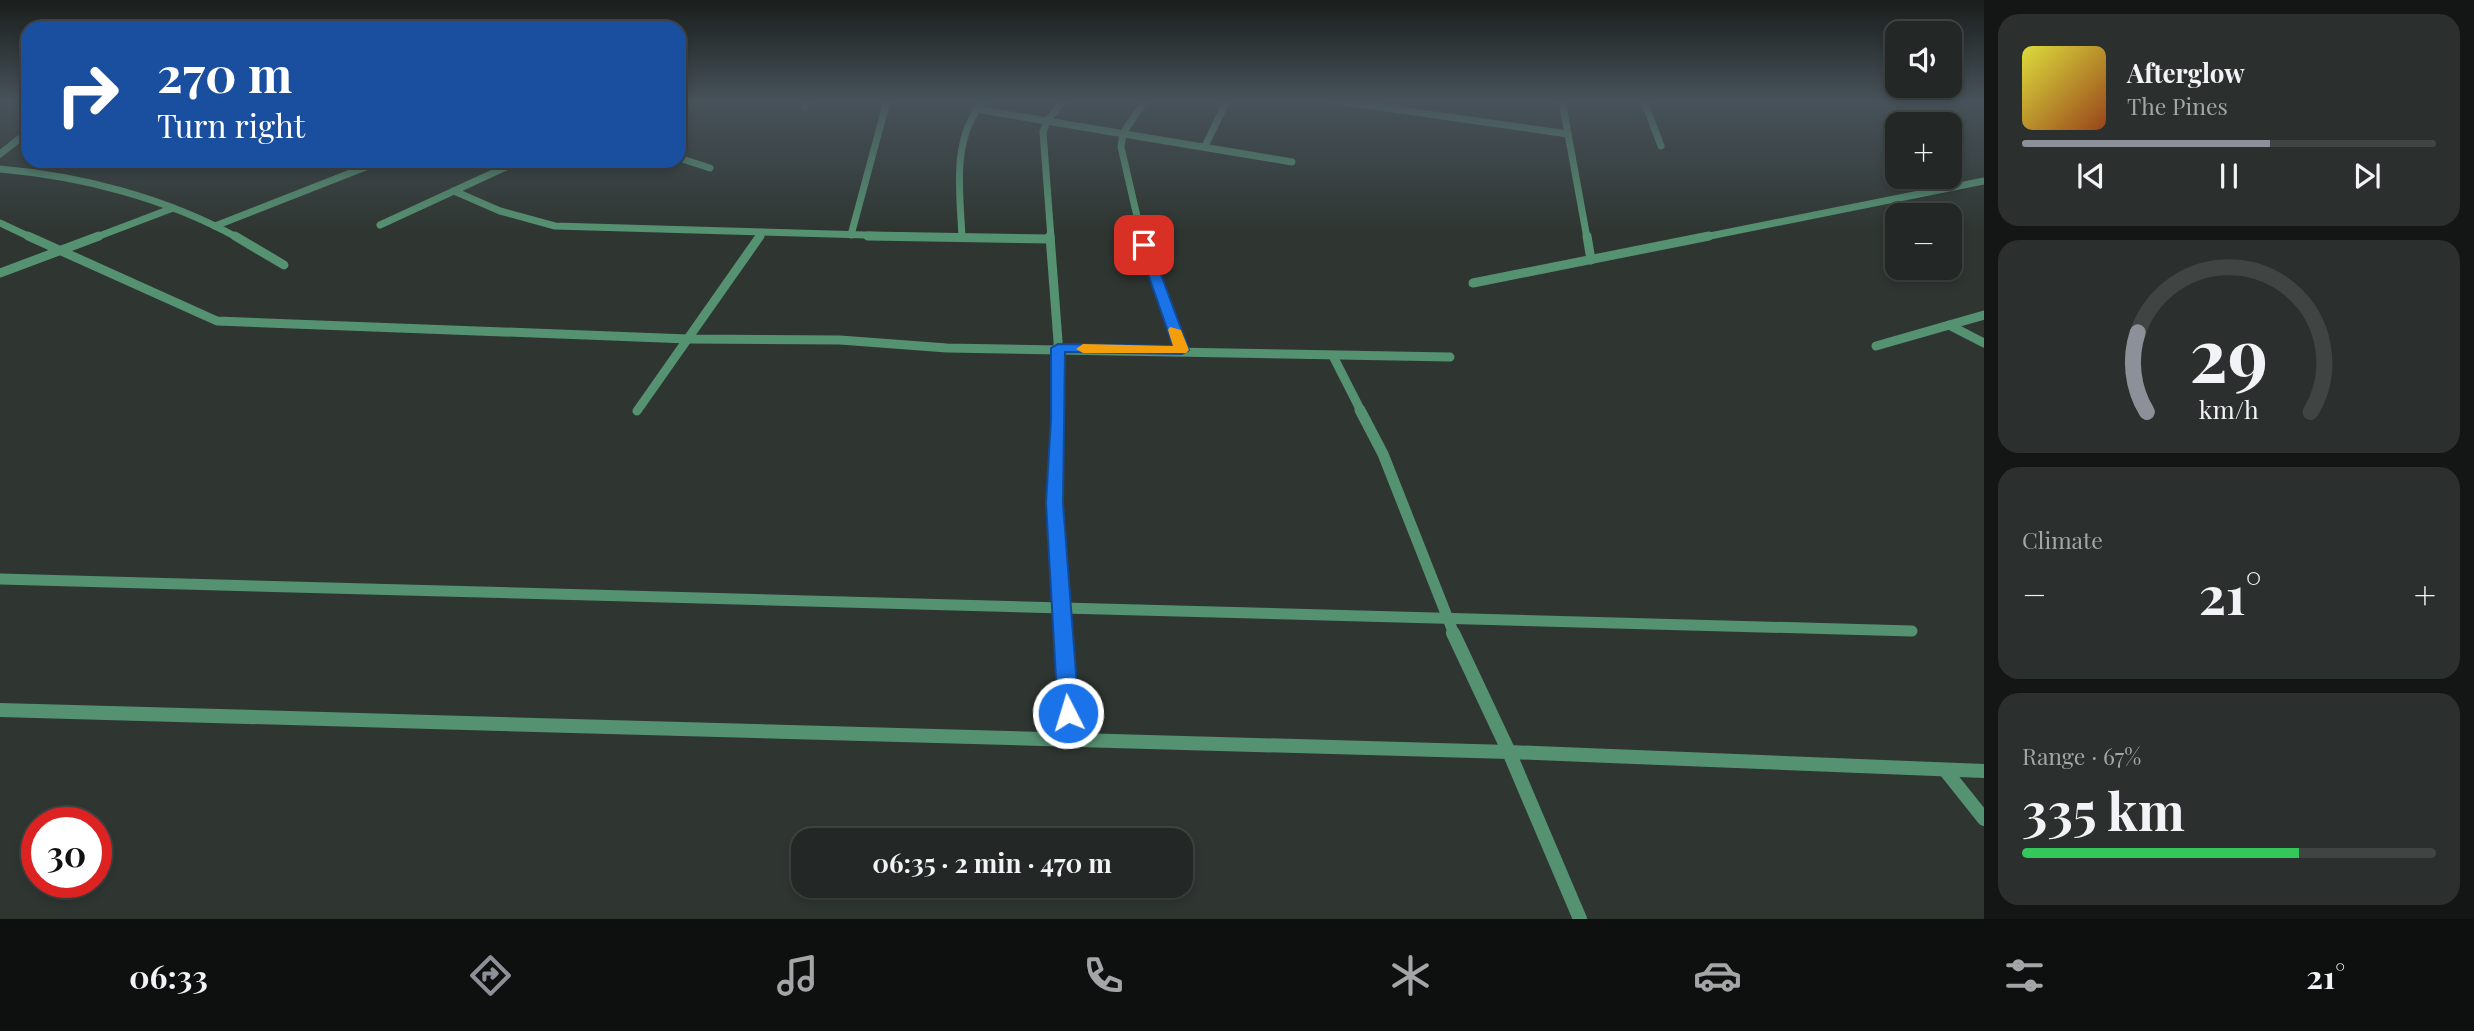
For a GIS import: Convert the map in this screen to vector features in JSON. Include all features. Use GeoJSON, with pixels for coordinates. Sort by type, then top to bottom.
{"type":"FeatureCollection","features":[{"type":"Feature","properties":{"kind":"street"},"geometry":{"type":"LineString","coordinates":[[851,236],[876,144]]}},
{"type":"Feature","properties":{"kind":"street"},"geometry":{"type":"LineString","coordinates":[[961,144],[962,238]]}},
{"type":"Feature","properties":{"kind":"street"},"geometry":{"type":"LineString","coordinates":[[1044,144],[1058,348],[1059,419],[1054,503],[1070,739]]}},
{"type":"Feature","properties":{"kind":"street"},"geometry":{"type":"LineString","coordinates":[[1121,144],[1135,219],[1182,350]]}},
{"type":"Feature","properties":{"kind":"street"},"geometry":{"type":"LineString","coordinates":[[1192,144],[1292,162]]}},
{"type":"Feature","properties":{"kind":"street"},"geometry":{"type":"LineString","coordinates":[[1570,144],[1591,260]]}},
{"type":"Feature","properties":{"kind":"street"},"geometry":{"type":"LineString","coordinates":[[686,160],[710,168]]}},
{"type":"Feature","properties":{"kind":"street"},"geometry":{"type":"LineString","coordinates":[[215,226],[363,168]]}},
{"type":"Feature","properties":{"kind":"street"},"geometry":{"type":"LineString","coordinates":[[380,225],[504,168]]}},
{"type":"Feature","properties":{"kind":"street"},"geometry":{"type":"LineString","coordinates":[[0,169],[91,186],[173,208],[215,226],[284,265]]}},
{"type":"Feature","properties":{"kind":"street"},"geometry":{"type":"LineString","coordinates":[[1474,283],[1984,181]]}},
{"type":"Feature","properties":{"kind":"street"},"geometry":{"type":"LineString","coordinates":[[454,191],[500,211],[555,226],[761,234],[1050,239]]}},
{"type":"Feature","properties":{"kind":"street"},"geometry":{"type":"LineString","coordinates":[[0,273],[173,208]]}},
{"type":"Feature","properties":{"kind":"street"},"geometry":{"type":"LineString","coordinates":[[0,223],[217,321],[688,339],[802,339],[947,348],[1182,350],[1450,357]]}},
{"type":"Feature","properties":{"kind":"street"},"geometry":{"type":"LineString","coordinates":[[637,411],[761,234]]}},
{"type":"Feature","properties":{"kind":"street"},"geometry":{"type":"LineString","coordinates":[[1876,346],[1984,314]]}},
{"type":"Feature","properties":{"kind":"street"},"geometry":{"type":"LineString","coordinates":[[1949,325],[1984,343]]}},
{"type":"Feature","properties":{"kind":"street"},"geometry":{"type":"LineString","coordinates":[[1333,356],[1383,454],[1446,618],[1509,752],[1580,919]]}},
{"type":"Feature","properties":{"kind":"street"},"geometry":{"type":"LineString","coordinates":[[0,579],[1912,631]]}},
{"type":"Feature","properties":{"kind":"street"},"geometry":{"type":"LineString","coordinates":[[0,710],[1509,752],[1984,771]]}},
{"type":"Feature","properties":{"kind":"street"},"geometry":{"type":"LineString","coordinates":[[1945,770],[1984,819]]}},
{"type":"Feature","properties":{"kind":"slow traffic"},"geometry":{"type":"LineString","coordinates":[[1083,349],[1182,350],[1174,330]]}},
{"type":"Feature","properties":{"kind":"route"},"geometry":{"type":"LineString","coordinates":[[1068,713],[1054,503],[1059,419],[1058,348],[1182,350],[1144,245]]}}]}
